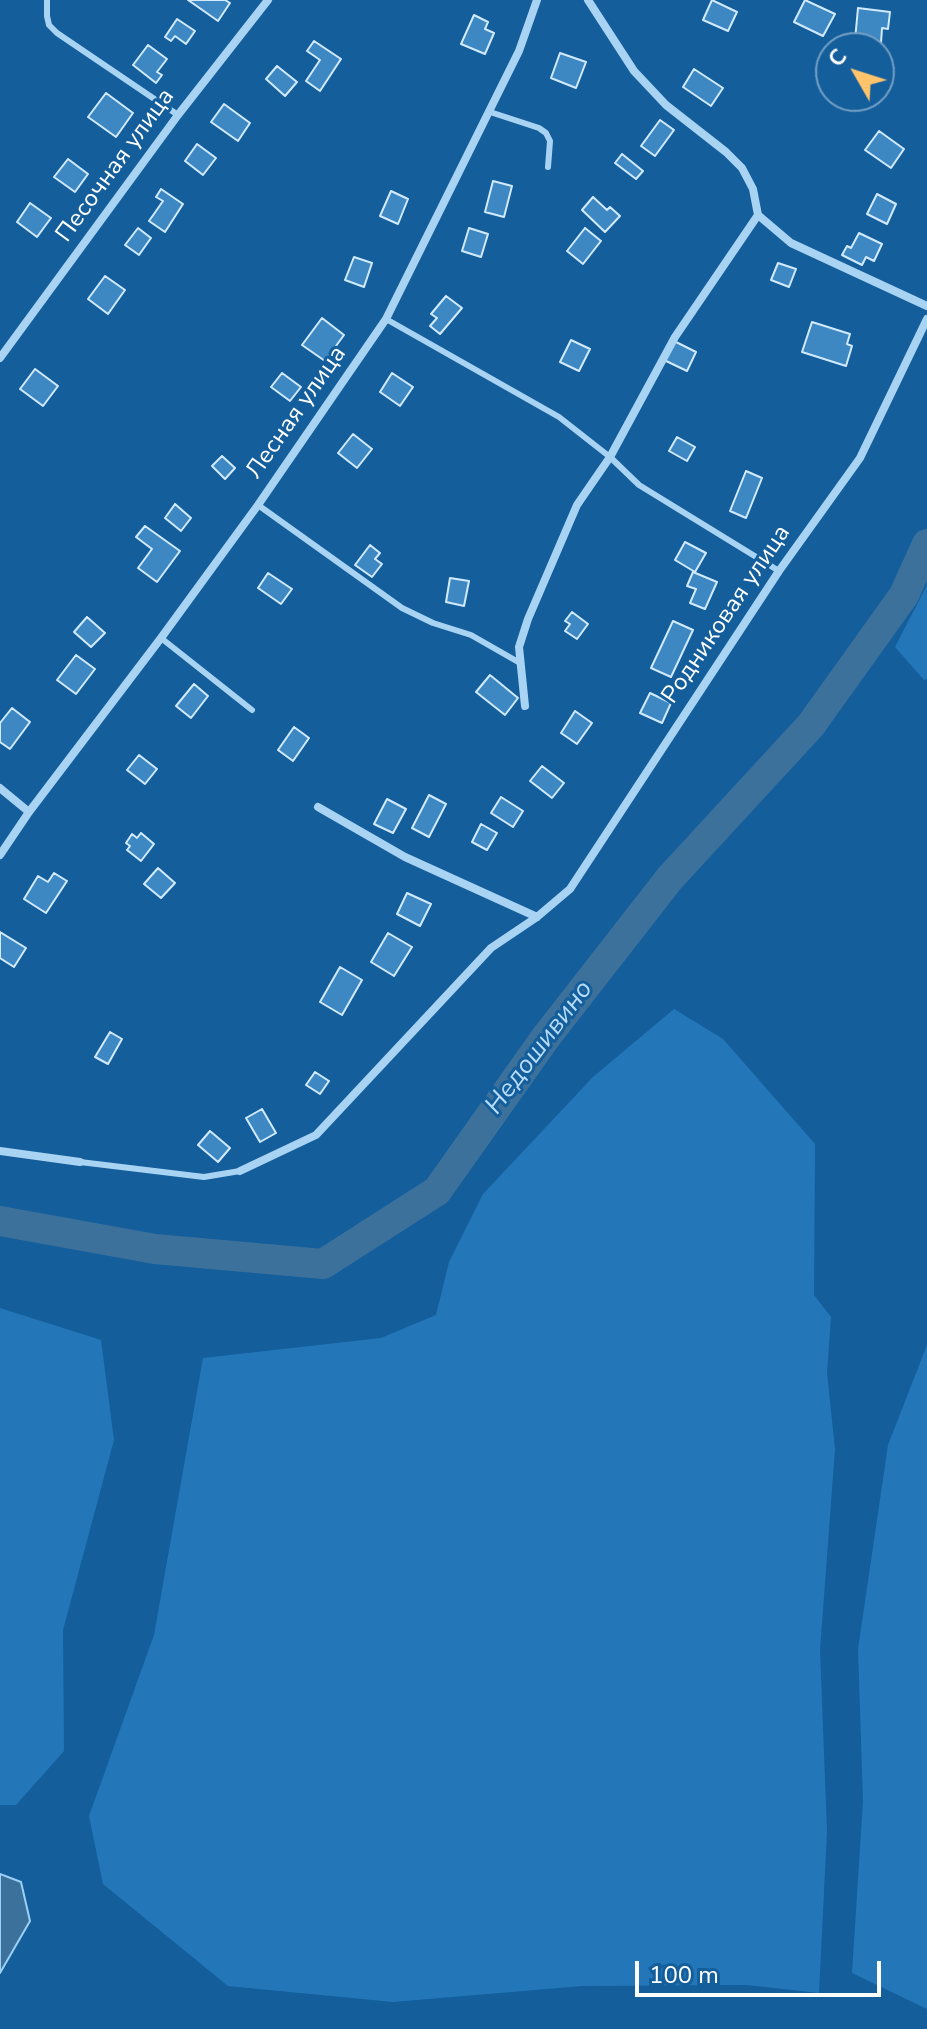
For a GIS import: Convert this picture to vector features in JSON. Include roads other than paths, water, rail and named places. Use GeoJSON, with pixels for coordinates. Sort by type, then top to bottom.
{"type":"FeatureCollection","features":[{"type":"Feature","properties":{"kind":"street","name":"Песочная улица"},"geometry":{"type":"LineString","coordinates":[[0,358],[178,115],[268,0]]}},
{"type":"Feature","properties":{"kind":"street","name":"Лесная улица"},"geometry":{"type":"LineString","coordinates":[[0,855],[258,505],[386,319],[519,51],[537,0]]}},
{"type":"Feature","properties":{"kind":"street"},"geometry":{"type":"LineString","coordinates":[[588,0],[634,71],[666,105],[742,168],[753,189],[758,215],[791,243],[927,306]]}},
{"type":"Feature","properties":{"kind":"street"},"geometry":{"type":"LineString","coordinates":[[525,706],[519,647],[577,505],[610,457],[675,337],[758,215]]}},
{"type":"Feature","properties":{"kind":"street","name":"Родниковая улица"},"geometry":{"type":"LineString","coordinates":[[240,1171],[316,1135],[491,948],[537,917],[570,889],[779,571],[860,458],[927,319]]}},
{"type":"Feature","properties":{"kind":"street"},"geometry":{"type":"LineString","coordinates":[[0,788],[29,812]]}},
{"type":"Feature","properties":{"kind":"street"},"geometry":{"type":"LineString","coordinates":[[318,807],[405,857],[537,917]]}},
{"type":"Feature","properties":{"kind":"street"},"geometry":{"type":"LineString","coordinates":[[0,1151],[80,1162]]}},
{"type":"Feature","properties":{"kind":"lane"},"geometry":{"type":"LineString","coordinates":[[47,0],[49,25],[57,33],[178,115]]}},
{"type":"Feature","properties":{"kind":"lane"},"geometry":{"type":"LineString","coordinates":[[490,112],[546,133],[550,141],[548,167]]}},
{"type":"Feature","properties":{"kind":"lane"},"geometry":{"type":"LineString","coordinates":[[386,319],[559,417],[610,457],[639,485],[779,571]]}},
{"type":"Feature","properties":{"kind":"lane"},"geometry":{"type":"LineString","coordinates":[[258,505],[402,608],[433,623],[471,635],[520,663]]}},
{"type":"Feature","properties":{"kind":"lane"},"geometry":{"type":"LineString","coordinates":[[161,638],[252,710]]}},
{"type":"Feature","properties":{"kind":"lane"},"geometry":{"type":"LineString","coordinates":[[80,1162],[204,1177],[240,1171]]}},
{"type":"Feature","properties":{"kind":"waterway","name":"Недошивино"},"geometry":{"type":"LineString","coordinates":[[0,1221],[155,1249],[323,1264],[437,1191],[546,1037],[670,878],[811,725],[904,595],[927,544]]}}]}
